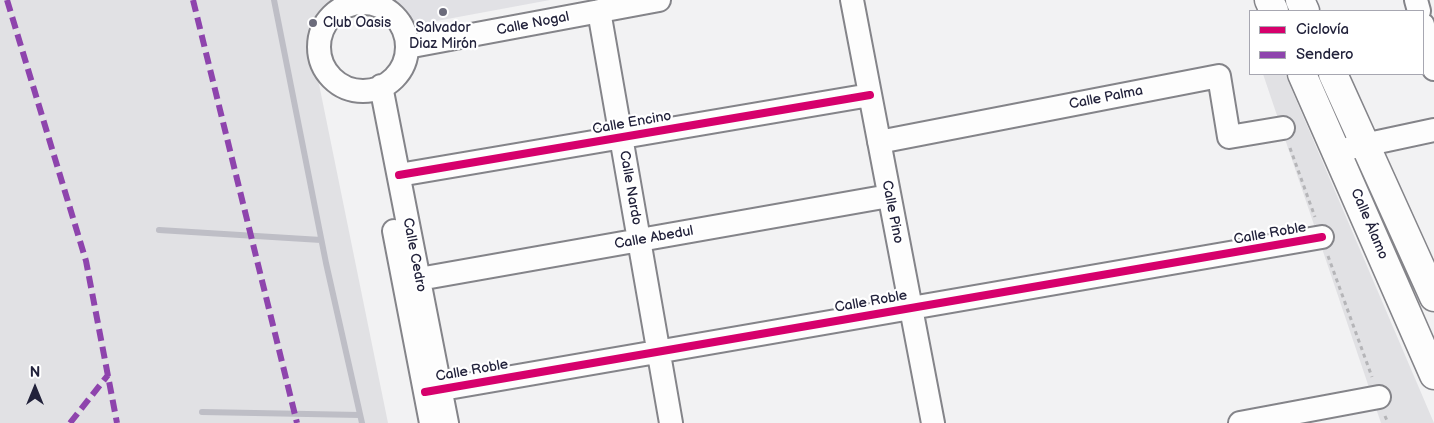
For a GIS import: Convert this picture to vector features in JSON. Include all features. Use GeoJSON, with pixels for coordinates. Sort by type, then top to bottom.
{"type":"FeatureCollection","features":[{"type":"Feature","properties":{"kind":"main road","name":"Calle Álamo"},"geometry":{"type":"LineString","coordinates":[[1302,75],[1434,375]]}},
{"type":"Feature","properties":{"kind":"main road","name":"Calle Álamo"},"geometry":{"type":"LineString","coordinates":[[1333,75],[1434,297]]}},
{"type":"Feature","properties":{"kind":"street","name":"Calle Nogal"},"geometry":{"type":"LineString","coordinates":[[407,47],[659,0]]}},
{"type":"Feature","properties":{"kind":"street","name":"Calle Pino"},"geometry":{"type":"LineString","coordinates":[[852,0],[933,423]]}},
{"type":"Feature","properties":{"kind":"street"},"geometry":{"type":"LineString","coordinates":[[363,3],[385,9],[401,25],[407,47],[401,69],[394,78],[374,88],[356,90],[339,84],[325,69],[320,58],[319,46],[325,24],[344,4],[363,3]]}},
{"type":"Feature","properties":{"kind":"street","name":"Calle Nardo"},"geometry":{"type":"LineString","coordinates":[[599,11],[672,423]]}},
{"type":"Feature","properties":{"kind":"street"},"geometry":{"type":"LineString","coordinates":[[1424,29],[1434,69]]}},
{"type":"Feature","properties":{"kind":"street","name":"Calle Palma"},"geometry":{"type":"LineString","coordinates":[[879,142],[1219,76],[1229,137],[1283,128]]}},
{"type":"Feature","properties":{"kind":"street","name":"Calle Cedro"},"geometry":{"type":"LineString","coordinates":[[374,88],[399,175],[419,279],[433,391],[431,423]]}},
{"type":"Feature","properties":{"kind":"street","name":"Calle Cedro"},"geometry":{"type":"LineString","coordinates":[[374,88],[433,391],[447,423]]}},
{"type":"Feature","properties":{"kind":"street","name":"Calle Encino"},"geometry":{"type":"LineString","coordinates":[[399,175],[870,95]]}},
{"type":"Feature","properties":{"kind":"street"},"geometry":{"type":"LineString","coordinates":[[1337,151],[1434,130]]}},
{"type":"Feature","properties":{"kind":"street","name":"Calle Abedul"},"geometry":{"type":"LineString","coordinates":[[419,279],[889,196]]}},
{"type":"Feature","properties":{"kind":"street","name":"Calle Roble"},"geometry":{"type":"LineString","coordinates":[[433,391],[1322,237]]}},
{"type":"Feature","properties":{"kind":"street"},"geometry":{"type":"LineString","coordinates":[[1240,423],[1379,397]]}},
{"type":"Feature","properties":{"kind":"path"},"geometry":{"type":"LineString","coordinates":[[1283,128],[1388,423]]}},
{"type":"Feature","properties":{"kind":"shaded area"},"geometry":{"type":"Polygon","coordinates":[[[0,0],[342,0],[327,11],[309,35],[388,423],[0,423],[0,0]]]}},
{"type":"Feature","properties":{"kind":"shaded area","name":"Salvador Diaz Mirón"},"geometry":{"type":"Polygon","coordinates":[[[391,0],[550,0],[415,25],[391,0]]]}},
{"type":"Feature","properties":{"kind":"shaded area"},"geometry":{"type":"Polygon","coordinates":[[[1263,75],[1285,75],[1434,423],[1381,423],[1263,75]]]}},
{"type":"Feature","properties":{"kind":"waterway"},"geometry":{"type":"LineString","coordinates":[[274,0],[326,263],[362,423]]}},
{"type":"Feature","properties":{"kind":"waterway"},"geometry":{"type":"LineString","coordinates":[[159,230],[321,240]]}},
{"type":"Feature","properties":{"kind":"waterway"},"geometry":{"type":"LineString","coordinates":[[202,412],[360,415]]}},
{"type":"Feature","properties":{"kind":"marked path"},"geometry":{"type":"LineString","coordinates":[[7,0],[86,261],[117,423]]}},
{"type":"Feature","properties":{"kind":"marked path"},"geometry":{"type":"LineString","coordinates":[[193,0],[297,423]]}},
{"type":"Feature","properties":{"kind":"marked path"},"geometry":{"type":"LineString","coordinates":[[70,423],[108,375]]}},
{"type":"Feature","properties":{"kind":"cycle path"},"geometry":{"type":"LineString","coordinates":[[399,175],[870,95]]}},
{"type":"Feature","properties":{"kind":"cycle path"},"geometry":{"type":"LineString","coordinates":[[425,392],[1322,237]]}},
{"type":"Feature","properties":{"kind":"place","name":"Salvador Diaz Mirón"},"geometry":{"type":"Point","coordinates":[443,12]}},
{"type":"Feature","properties":{"kind":"place","name":"Club Oasis"},"geometry":{"type":"Point","coordinates":[313,23]}}]}
